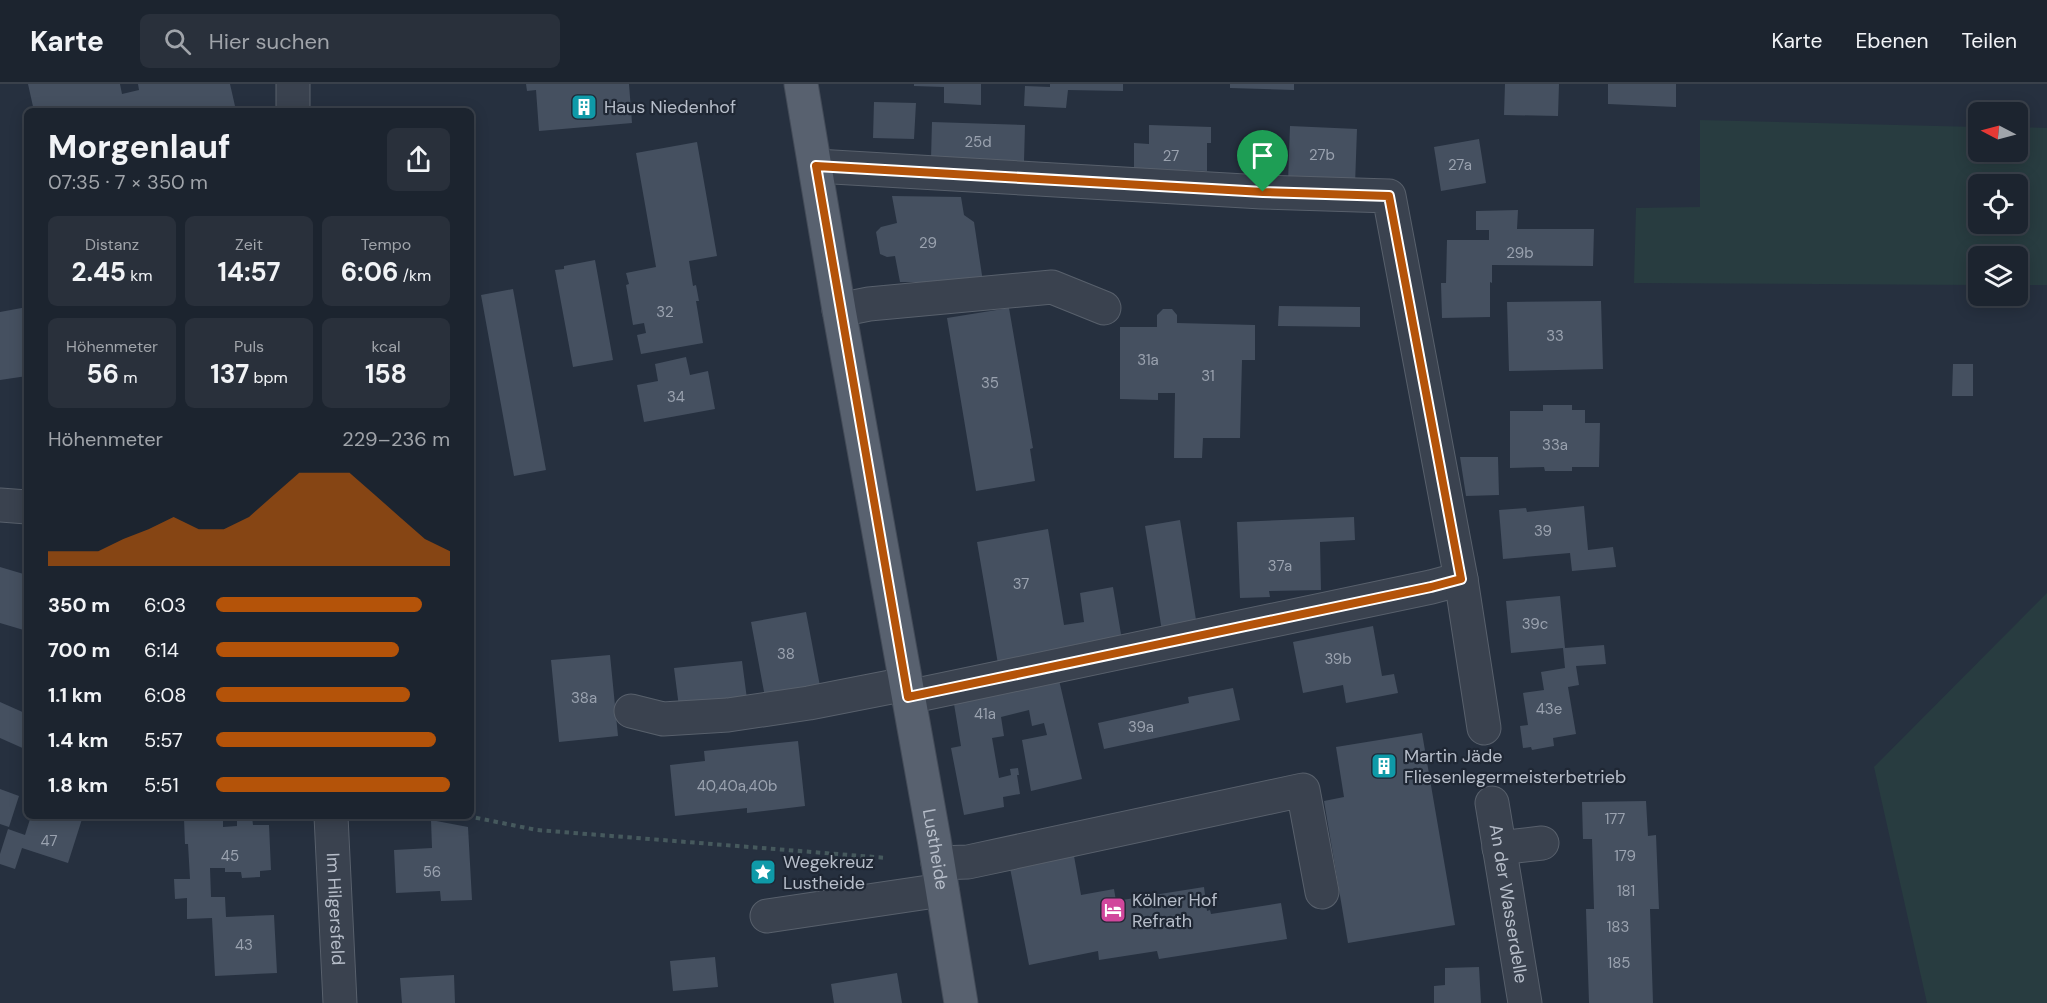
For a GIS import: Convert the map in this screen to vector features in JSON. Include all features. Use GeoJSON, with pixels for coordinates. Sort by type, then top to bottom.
{"type":"FeatureCollection","features":[{"type":"Feature","properties":{"kind":"main road","name":"Lustheide"},"geometry":{"type":"LineString","coordinates":[[801,84],[961,1003]]}},
{"type":"Feature","properties":{"kind":"street"},"geometry":{"type":"LineString","coordinates":[[293,84],[293,108]]}},
{"type":"Feature","properties":{"kind":"street"},"geometry":{"type":"LineString","coordinates":[[816,166],[1263,192],[1389,196],[1461,579],[1484,728]]}},
{"type":"Feature","properties":{"kind":"street"},"geometry":{"type":"LineString","coordinates":[[839,310],[868,304],[1052,287],[1104,308]]}},
{"type":"Feature","properties":{"kind":"street"},"geometry":{"type":"LineString","coordinates":[[0,505],[24,507]]}},
{"type":"Feature","properties":{"kind":"street"},"geometry":{"type":"LineString","coordinates":[[631,711],[663,719],[729,714],[907,691],[1419,590],[1461,579]]}},
{"type":"Feature","properties":{"kind":"street"},"geometry":{"type":"LineString","coordinates":[[767,916],[940,876],[968,862],[1303,790],[1322,892]]}},
{"type":"Feature","properties":{"kind":"street","name":"An der Wasserdelle"},"geometry":{"type":"LineString","coordinates":[[1492,803],[1525,1003]]}},
{"type":"Feature","properties":{"kind":"street","name":"Im Hilgersfeld"},"geometry":{"type":"LineString","coordinates":[[331,819],[340,1003]]}},
{"type":"Feature","properties":{"kind":"street"},"geometry":{"type":"LineString","coordinates":[[1499,848],[1542,843]]}},
{"type":"Feature","properties":{"kind":"path"},"geometry":{"type":"LineString","coordinates":[[474,817],[537,830],[940,876]]}},
{"type":"Feature","properties":{"kind":"green space"},"geometry":{"type":"Polygon","coordinates":[[[1700,120],[1968,127],[1968,162],[2028,162],[2028,127],[2047,128],[2047,285],[2028,285],[2028,246],[1968,246],[1968,285],[1634,283],[1636,208],[1700,207],[1700,120]]]}},
{"type":"Feature","properties":{"kind":"green space"},"geometry":{"type":"Polygon","coordinates":[[[2047,593],[2047,1003],[1927,1003],[1874,767],[2047,593]]]}},
{"type":"Feature","properties":{"kind":"building"},"geometry":{"type":"Polygon","coordinates":[[[28,84],[120,84],[122,94],[139,90],[138,84],[230,84],[235,106],[226,108],[33,108],[28,84]]]}},
{"type":"Feature","properties":{"kind":"building","name":"Haus Niedenhof"},"geometry":{"type":"Polygon","coordinates":[[[526,84],[629,84],[632,123],[539,131],[536,90],[527,91],[526,84]]]}},
{"type":"Feature","properties":{"kind":"building"},"geometry":{"type":"Polygon","coordinates":[[[914,84],[981,84],[981,105],[944,103],[944,87],[914,86],[914,84]]]}},
{"type":"Feature","properties":{"kind":"building"},"geometry":{"type":"Polygon","coordinates":[[[1050,84],[1123,84],[1123,91],[1068,90],[1066,108],[1024,106],[1025,86],[1050,87],[1050,84]]]}},
{"type":"Feature","properties":{"kind":"building"},"geometry":{"type":"Polygon","coordinates":[[[1230,84],[1294,84],[1294,90],[1230,88],[1230,84]]]}},
{"type":"Feature","properties":{"kind":"building"},"geometry":{"type":"Polygon","coordinates":[[[1505,84],[1559,84],[1558,116],[1504,115],[1505,84]]]}},
{"type":"Feature","properties":{"kind":"building"},"geometry":{"type":"Polygon","coordinates":[[[1608,84],[1676,84],[1676,107],[1608,104],[1608,84]]]}},
{"type":"Feature","properties":{"kind":"building"},"geometry":{"type":"Polygon","coordinates":[[[874,102],[916,103],[914,139],[873,138],[874,102]]]}},
{"type":"Feature","properties":{"kind":"building"},"geometry":{"type":"Polygon","coordinates":[[[932,122],[1025,125],[1024,161],[931,159],[932,122]]]}},
{"type":"Feature","properties":{"kind":"building"},"geometry":{"type":"Polygon","coordinates":[[[1149,125],[1211,127],[1211,143],[1207,143],[1207,171],[1134,169],[1134,143],[1149,144],[1149,125]]]}},
{"type":"Feature","properties":{"kind":"building"},"geometry":{"type":"Polygon","coordinates":[[[1290,126],[1357,129],[1355,185],[1288,182],[1290,126]]]}},
{"type":"Feature","properties":{"kind":"building"},"geometry":{"type":"Polygon","coordinates":[[[1479,139],[1486,183],[1441,191],[1434,147],[1479,139]]]}},
{"type":"Feature","properties":{"kind":"building"},"geometry":{"type":"Polygon","coordinates":[[[697,142],[717,256],[689,261],[693,286],[696,285],[699,301],[696,301],[703,343],[641,354],[637,335],[646,333],[644,323],[633,325],[626,273],[656,267],[636,153],[697,142]]]}},
{"type":"Feature","properties":{"kind":"building"},"geometry":{"type":"Polygon","coordinates":[[[892,196],[961,197],[964,215],[974,222],[983,282],[900,282],[895,256],[887,257],[880,254],[876,232],[881,227],[897,223],[892,196]]]}},
{"type":"Feature","properties":{"kind":"building"},"geometry":{"type":"Polygon","coordinates":[[[1518,210],[1517,229],[1594,229],[1593,266],[1492,265],[1490,317],[1442,318],[1441,283],[1446,283],[1447,240],[1489,240],[1489,230],[1476,230],[1476,211],[1518,210]]]}},
{"type":"Feature","properties":{"kind":"building"},"geometry":{"type":"Polygon","coordinates":[[[595,260],[613,360],[573,367],[555,270],[595,260]]]}},
{"type":"Feature","properties":{"kind":"building"},"geometry":{"type":"Polygon","coordinates":[[[513,289],[546,470],[514,476],[481,295],[513,289]]]}},
{"type":"Feature","properties":{"kind":"building"},"geometry":{"type":"Polygon","coordinates":[[[1601,301],[1603,369],[1509,371],[1507,302],[1601,301]]]}},
{"type":"Feature","properties":{"kind":"building"},"geometry":{"type":"Polygon","coordinates":[[[1279,306],[1360,307],[1360,327],[1278,326],[1279,306]]]}},
{"type":"Feature","properties":{"kind":"building"},"geometry":{"type":"Polygon","coordinates":[[[24,308],[24,376],[0,380],[0,312],[24,308]]]}},
{"type":"Feature","properties":{"kind":"building"},"geometry":{"type":"Polygon","coordinates":[[[1009,308],[1033,448],[1030,449],[1035,481],[976,491],[947,318],[1009,308]]]}},
{"type":"Feature","properties":{"kind":"building"},"geometry":{"type":"Polygon","coordinates":[[[1163,309],[1172,309],[1177,315],[1177,323],[1255,325],[1255,360],[1242,360],[1240,438],[1203,438],[1202,458],[1174,458],[1175,393],[1158,393],[1158,400],[1120,399],[1120,327],[1157,327],[1157,315],[1163,309]]]}},
{"type":"Feature","properties":{"kind":"building"},"geometry":{"type":"Polygon","coordinates":[[[686,357],[690,375],[708,371],[715,409],[644,422],[637,385],[658,381],[655,364],[686,357]]]}},
{"type":"Feature","properties":{"kind":"building"},"geometry":{"type":"Polygon","coordinates":[[[1953,364],[1973,364],[1973,396],[1952,396],[1953,364]]]}},
{"type":"Feature","properties":{"kind":"building"},"geometry":{"type":"Polygon","coordinates":[[[1543,405],[1572,405],[1572,410],[1585,410],[1585,423],[1600,423],[1599,467],[1572,467],[1572,471],[1545,471],[1544,467],[1510,468],[1510,411],[1543,411],[1543,405]]]}},
{"type":"Feature","properties":{"kind":"building"},"geometry":{"type":"Polygon","coordinates":[[[1460,457],[1498,457],[1499,495],[1466,496],[1460,457]]]}},
{"type":"Feature","properties":{"kind":"building"},"geometry":{"type":"Polygon","coordinates":[[[1584,506],[1588,550],[1613,547],[1616,567],[1572,571],[1570,553],[1503,559],[1499,510],[1526,508],[1527,512],[1584,506]]]}},
{"type":"Feature","properties":{"kind":"building"},"geometry":{"type":"Polygon","coordinates":[[[1354,517],[1355,540],[1320,542],[1321,590],[1269,591],[1270,597],[1240,598],[1237,522],[1354,517]]]}},
{"type":"Feature","properties":{"kind":"building"},"geometry":{"type":"Polygon","coordinates":[[[1180,520],[1197,626],[1162,631],[1145,526],[1180,520]]]}},
{"type":"Feature","properties":{"kind":"building"},"geometry":{"type":"Polygon","coordinates":[[[1048,529],[1064,625],[1084,622],[1080,593],[1113,587],[1122,640],[998,664],[977,542],[1048,529]]]}},
{"type":"Feature","properties":{"kind":"building"},"geometry":{"type":"Polygon","coordinates":[[[0,567],[24,574],[24,630],[0,623],[0,567]]]}},
{"type":"Feature","properties":{"kind":"building"},"geometry":{"type":"Polygon","coordinates":[[[1560,596],[1565,648],[1604,645],[1606,664],[1576,666],[1579,685],[1568,687],[1576,734],[1553,738],[1554,746],[1532,750],[1531,747],[1523,748],[1520,726],[1528,725],[1523,693],[1544,690],[1541,672],[1565,668],[1563,648],[1511,653],[1506,601],[1560,596]]]}},
{"type":"Feature","properties":{"kind":"building"},"geometry":{"type":"Polygon","coordinates":[[[806,612],[820,686],[765,697],[751,622],[806,612]]]}},
{"type":"Feature","properties":{"kind":"building"},"geometry":{"type":"Polygon","coordinates":[[[1373,626],[1382,676],[1394,674],[1398,693],[1346,703],[1343,685],[1303,693],[1293,642],[1373,626]]]}},
{"type":"Feature","properties":{"kind":"building"},"geometry":{"type":"Polygon","coordinates":[[[610,655],[618,736],[559,742],[551,660],[610,655]]]}},
{"type":"Feature","properties":{"kind":"building"},"geometry":{"type":"Polygon","coordinates":[[[742,661],[747,699],[679,707],[674,668],[742,661]]]}},
{"type":"Feature","properties":{"kind":"building"},"geometry":{"type":"Polygon","coordinates":[[[1059,680],[1082,779],[1031,791],[1022,740],[1047,735],[1044,723],[1032,726],[1029,710],[1001,717],[1004,736],[992,738],[999,778],[1011,775],[1010,769],[1018,768],[1020,794],[1003,797],[1004,807],[964,815],[951,748],[961,746],[954,704],[1059,680]]]}},
{"type":"Feature","properties":{"kind":"building"},"geometry":{"type":"Polygon","coordinates":[[[1233,688],[1240,720],[1104,749],[1098,723],[1189,703],[1188,697],[1233,688]]]}},
{"type":"Feature","properties":{"kind":"building"},"geometry":{"type":"Polygon","coordinates":[[[0,702],[24,713],[24,749],[0,738],[0,702]]]}},
{"type":"Feature","properties":{"kind":"building"},"geometry":{"type":"Polygon","coordinates":[[[1422,733],[1455,925],[1348,943],[1324,801],[1344,797],[1336,747],[1422,733]]]}},
{"type":"Feature","properties":{"kind":"building"},"geometry":{"type":"Polygon","coordinates":[[[798,741],[805,806],[747,813],[747,808],[675,816],[670,765],[705,761],[704,751],[798,741]]]}},
{"type":"Feature","properties":{"kind":"building"},"geometry":{"type":"Polygon","coordinates":[[[0,789],[19,796],[9,827],[0,824],[0,789]]]}},
{"type":"Feature","properties":{"kind":"building"},"geometry":{"type":"Polygon","coordinates":[[[1646,801],[1648,836],[1656,835],[1659,909],[1650,909],[1653,1003],[1589,1003],[1586,909],[1594,909],[1592,839],[1583,839],[1582,802],[1646,801]]]}},
{"type":"Feature","properties":{"kind":"building"},"geometry":{"type":"Polygon","coordinates":[[[30,819],[82,819],[68,863],[22,848],[15,869],[0,864],[0,854],[8,829],[25,835],[30,819]]]}},
{"type":"Feature","properties":{"kind":"building"},"geometry":{"type":"Polygon","coordinates":[[[184,819],[223,819],[223,827],[237,826],[237,819],[252,819],[253,825],[269,825],[271,870],[260,871],[260,877],[242,878],[241,872],[225,872],[225,868],[210,868],[211,897],[225,897],[226,917],[274,915],[277,973],[215,976],[212,918],[187,919],[187,898],[175,899],[174,879],[190,879],[184,819]]]}},
{"type":"Feature","properties":{"kind":"building"},"geometry":{"type":"Polygon","coordinates":[[[431,820],[468,827],[472,900],[441,901],[440,891],[396,893],[394,850],[432,848],[431,820]]]}},
{"type":"Feature","properties":{"kind":"building","name":"Kölner Hof Refrath"},"geometry":{"type":"Polygon","coordinates":[[[1074,856],[1081,895],[1114,889],[1116,901],[1204,887],[1207,911],[1210,910],[1211,914],[1281,903],[1287,939],[1159,959],[1157,951],[1099,960],[1098,951],[1029,965],[1010,868],[1074,856]]]}},
{"type":"Feature","properties":{"kind":"building"},"geometry":{"type":"Polygon","coordinates":[[[715,957],[718,987],[673,991],[670,961],[715,957]]]}},
{"type":"Feature","properties":{"kind":"building"},"geometry":{"type":"Polygon","coordinates":[[[1479,967],[1481,1003],[1434,1003],[1434,986],[1445,985],[1445,968],[1479,967]]]}},
{"type":"Feature","properties":{"kind":"building"},"geometry":{"type":"Polygon","coordinates":[[[897,973],[902,1003],[834,1003],[831,984],[897,973]]]}},
{"type":"Feature","properties":{"kind":"building"},"geometry":{"type":"Polygon","coordinates":[[[454,975],[455,1003],[402,1003],[400,978],[454,975]]]}},
{"type":"Feature","properties":{"kind":"place","name":"Haus Niedenhof"},"geometry":{"type":"Point","coordinates":[584,107]}},
{"type":"Feature","properties":{"kind":"place","name":"Martin Jäde Fliesenlegermeisterbetrieb"},"geometry":{"type":"Point","coordinates":[1384,766]}},
{"type":"Feature","properties":{"kind":"place","name":"Wegekreuz Lustheide"},"geometry":{"type":"Point","coordinates":[763,872]}},
{"type":"Feature","properties":{"kind":"place","name":"Kölner Hof Refrath"},"geometry":{"type":"Point","coordinates":[1113,910]}},
{"type":"Feature","properties":{"kind":"route"},"geometry":{"type":"LineString","coordinates":[[816,166],[1263,192],[1389,196],[1461,579],[908,697],[839,310],[816,166]]}}]}
